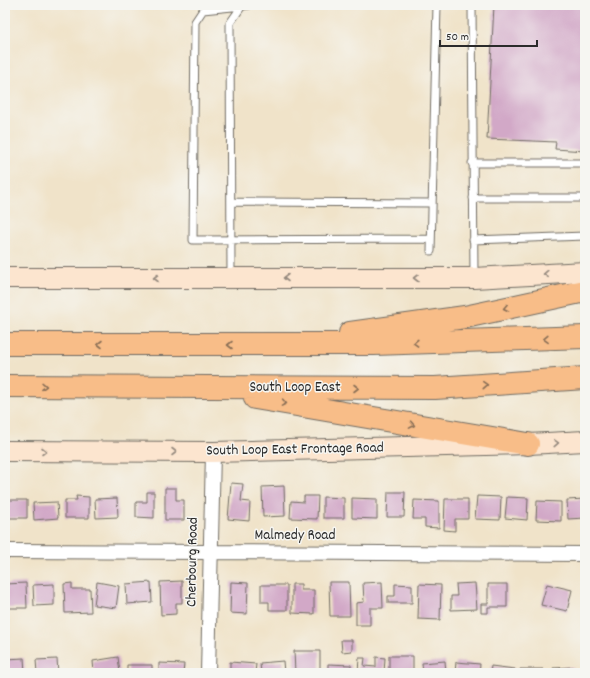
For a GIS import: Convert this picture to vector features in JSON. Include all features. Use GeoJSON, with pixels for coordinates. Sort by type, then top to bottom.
{"type":"FeatureCollection","features":[{"type":"Feature","properties":{"kind":"highway"},"geometry":{"type":"LineString","coordinates":[[264,345],[465,317],[585,291]]}},
{"type":"Feature","properties":{"kind":"highway"},"geometry":{"type":"LineString","coordinates":[[5,344],[374,344],[585,338]]}},
{"type":"Feature","properties":{"kind":"highway","name":"South Loop East"},"geometry":{"type":"LineString","coordinates":[[5,386],[435,388],[585,378]]}},
{"type":"Feature","properties":{"kind":"highway"},"geometry":{"type":"LineString","coordinates":[[191,388],[528,444]]}},
{"type":"Feature","properties":{"kind":"main road"},"geometry":{"type":"LineString","coordinates":[[5,278],[474,278],[585,272]]}},
{"type":"Feature","properties":{"kind":"main road","name":"South Loop East Frontage Road"},"geometry":{"type":"LineString","coordinates":[[5,451],[213,452],[528,444],[585,441]]}},
{"type":"Feature","properties":{"kind":"street","name":"Cherbourg Road"},"geometry":{"type":"LineString","coordinates":[[208,673],[213,452]]}},
{"type":"Feature","properties":{"kind":"street","name":"Malmedy Road"},"geometry":{"type":"LineString","coordinates":[[5,551],[585,554]]}},
{"type":"Feature","properties":{"kind":"lane"},"geometry":{"type":"LineString","coordinates":[[431,251],[436,5]]}},
{"type":"Feature","properties":{"kind":"lane"},"geometry":{"type":"LineString","coordinates":[[472,5],[474,278]]}},
{"type":"Feature","properties":{"kind":"lane"},"geometry":{"type":"LineString","coordinates":[[245,6],[203,10],[195,22],[193,240],[431,239]]}},
{"type":"Feature","properties":{"kind":"lane"},"geometry":{"type":"LineString","coordinates":[[231,278],[230,23],[245,6]]}},
{"type":"Feature","properties":{"kind":"lane"},"geometry":{"type":"LineString","coordinates":[[472,163],[585,163]]}},
{"type":"Feature","properties":{"kind":"lane"},"geometry":{"type":"LineString","coordinates":[[474,198],[585,198]]}},
{"type":"Feature","properties":{"kind":"lane"},"geometry":{"type":"LineString","coordinates":[[231,202],[432,203]]}},
{"type":"Feature","properties":{"kind":"lane"},"geometry":{"type":"LineString","coordinates":[[473,240],[585,236]]}},
{"type":"Feature","properties":{"kind":"building"},"geometry":{"type":"Polygon","coordinates":[[[494,5],[585,5],[585,151],[555,149],[556,142],[487,139],[494,5]]]}},
{"type":"Feature","properties":{"kind":"building"},"geometry":{"type":"Polygon","coordinates":[[[231,483],[243,484],[241,501],[250,502],[249,521],[228,519],[231,483]]]}},
{"type":"Feature","properties":{"kind":"building"},"geometry":{"type":"Polygon","coordinates":[[[284,486],[285,516],[263,517],[262,487],[284,486]]]}},
{"type":"Feature","properties":{"kind":"building"},"geometry":{"type":"Polygon","coordinates":[[[165,488],[176,488],[176,500],[184,500],[184,520],[165,520],[165,488]]]}},
{"type":"Feature","properties":{"kind":"building"},"geometry":{"type":"Polygon","coordinates":[[[147,492],[154,492],[154,518],[136,517],[136,502],[147,502],[147,492]]]}},
{"type":"Feature","properties":{"kind":"building"},"geometry":{"type":"Polygon","coordinates":[[[388,492],[405,492],[404,517],[387,517],[388,492]]]}},
{"type":"Feature","properties":{"kind":"building"},"geometry":{"type":"Polygon","coordinates":[[[76,496],[89,497],[89,518],[65,518],[65,500],[77,500],[76,496]]]}},
{"type":"Feature","properties":{"kind":"building"},"geometry":{"type":"Polygon","coordinates":[[[304,496],[318,496],[317,519],[290,518],[291,501],[304,502],[304,496]]]}},
{"type":"Feature","properties":{"kind":"building"},"geometry":{"type":"Polygon","coordinates":[[[477,496],[501,497],[500,520],[475,519],[477,496]]]}},
{"type":"Feature","properties":{"kind":"building"},"geometry":{"type":"Polygon","coordinates":[[[323,497],[344,498],[344,518],[323,518],[323,497]]]}},
{"type":"Feature","properties":{"kind":"building"},"geometry":{"type":"Polygon","coordinates":[[[507,497],[528,498],[527,520],[505,518],[507,497]]]}},
{"type":"Feature","properties":{"kind":"building"},"geometry":{"type":"Polygon","coordinates":[[[117,498],[118,517],[96,518],[95,499],[117,498]]]}},
{"type":"Feature","properties":{"kind":"building"},"geometry":{"type":"Polygon","coordinates":[[[352,498],[377,499],[377,519],[352,518],[352,498]]]}},
{"type":"Feature","properties":{"kind":"building"},"geometry":{"type":"Polygon","coordinates":[[[445,499],[468,499],[468,519],[455,519],[455,531],[444,530],[445,499]]]}},
{"type":"Feature","properties":{"kind":"building"},"geometry":{"type":"Polygon","coordinates":[[[585,499],[585,518],[568,519],[567,500],[585,499]]]}},
{"type":"Feature","properties":{"kind":"building"},"geometry":{"type":"Polygon","coordinates":[[[6,500],[27,500],[27,518],[6,518],[6,500]]]}},
{"type":"Feature","properties":{"kind":"building"},"geometry":{"type":"Polygon","coordinates":[[[414,500],[439,501],[439,528],[425,527],[425,519],[413,519],[414,500]]]}},
{"type":"Feature","properties":{"kind":"building"},"geometry":{"type":"Polygon","coordinates":[[[537,501],[561,502],[561,521],[536,520],[537,501]]]}},
{"type":"Feature","properties":{"kind":"building"},"geometry":{"type":"Polygon","coordinates":[[[57,502],[58,518],[34,520],[33,503],[57,502]]]}},
{"type":"Feature","properties":{"kind":"building"},"geometry":{"type":"Polygon","coordinates":[[[182,581],[182,603],[176,603],[176,614],[161,615],[160,582],[182,581]]]}},
{"type":"Feature","properties":{"kind":"building"},"geometry":{"type":"Polygon","coordinates":[[[97,582],[119,586],[116,608],[94,605],[97,582]]]}},
{"type":"Feature","properties":{"kind":"building"},"geometry":{"type":"Polygon","coordinates":[[[151,582],[152,602],[127,604],[126,584],[151,582]]]}},
{"type":"Feature","properties":{"kind":"building"},"geometry":{"type":"Polygon","coordinates":[[[231,582],[248,583],[247,614],[230,613],[231,582]]]}},
{"type":"Feature","properties":{"kind":"building"},"geometry":{"type":"Polygon","coordinates":[[[329,582],[349,582],[350,616],[330,616],[329,582]]]}},
{"type":"Feature","properties":{"kind":"building"},"geometry":{"type":"Polygon","coordinates":[[[382,582],[383,608],[370,608],[370,625],[356,625],[356,603],[364,602],[363,583],[382,582]]]}},
{"type":"Feature","properties":{"kind":"building"},"geometry":{"type":"Polygon","coordinates":[[[26,583],[27,608],[5,608],[5,584],[26,583]]]}},
{"type":"Feature","properties":{"kind":"building"},"geometry":{"type":"Polygon","coordinates":[[[72,583],[72,589],[90,589],[91,612],[65,613],[64,584],[72,583]]]}},
{"type":"Feature","properties":{"kind":"building"},"geometry":{"type":"Polygon","coordinates":[[[475,583],[477,609],[451,610],[451,596],[457,596],[456,584],[475,583]]]}},
{"type":"Feature","properties":{"kind":"building"},"geometry":{"type":"Polygon","coordinates":[[[54,584],[54,605],[34,606],[33,585],[54,584]]]}},
{"type":"Feature","properties":{"kind":"building"},"geometry":{"type":"Polygon","coordinates":[[[292,584],[301,584],[301,590],[314,590],[314,614],[292,613],[292,584]]]}},
{"type":"Feature","properties":{"kind":"building"},"geometry":{"type":"Polygon","coordinates":[[[395,584],[412,585],[412,603],[388,603],[388,596],[395,596],[395,584]]]}},
{"type":"Feature","properties":{"kind":"building"},"geometry":{"type":"Polygon","coordinates":[[[419,584],[441,585],[440,620],[418,619],[419,584]]]}},
{"type":"Feature","properties":{"kind":"building"},"geometry":{"type":"Polygon","coordinates":[[[488,584],[507,584],[507,607],[488,607],[488,613],[481,613],[481,604],[488,604],[488,584]]]}},
{"type":"Feature","properties":{"kind":"building"},"geometry":{"type":"Polygon","coordinates":[[[547,584],[572,590],[567,611],[541,605],[547,584]]]}},
{"type":"Feature","properties":{"kind":"building"},"geometry":{"type":"Polygon","coordinates":[[[261,585],[287,585],[287,610],[269,610],[269,602],[261,602],[261,585]]]}},
{"type":"Feature","properties":{"kind":"building"},"geometry":{"type":"Polygon","coordinates":[[[341,640],[352,640],[352,651],[342,652],[341,640]]]}},
{"type":"Feature","properties":{"kind":"building"},"geometry":{"type":"Polygon","coordinates":[[[294,651],[320,651],[320,673],[295,673],[294,651]]]}},
{"type":"Feature","properties":{"kind":"building"},"geometry":{"type":"Polygon","coordinates":[[[389,656],[413,656],[413,673],[389,673],[389,656]]]}},
{"type":"Feature","properties":{"kind":"building"},"geometry":{"type":"Polygon","coordinates":[[[118,657],[120,673],[94,673],[93,661],[118,657]]]}},
{"type":"Feature","properties":{"kind":"building"},"geometry":{"type":"Polygon","coordinates":[[[376,657],[385,658],[384,673],[358,673],[359,658],[365,658],[364,666],[376,667],[376,657]]]}},
{"type":"Feature","properties":{"kind":"building"},"geometry":{"type":"Polygon","coordinates":[[[24,658],[25,673],[7,673],[6,659],[24,658]]]}},
{"type":"Feature","properties":{"kind":"building"},"geometry":{"type":"Polygon","coordinates":[[[57,659],[58,673],[37,673],[36,660],[57,659]]]}},
{"type":"Feature","properties":{"kind":"building"},"geometry":{"type":"Polygon","coordinates":[[[283,661],[284,673],[261,673],[260,663],[283,661]]]}},
{"type":"Feature","properties":{"kind":"building"},"geometry":{"type":"Polygon","coordinates":[[[445,661],[446,673],[423,673],[422,663],[445,661]]]}},
{"type":"Feature","properties":{"kind":"building"},"geometry":{"type":"Polygon","coordinates":[[[230,662],[256,664],[255,673],[230,673],[230,662]]]}},
{"type":"Feature","properties":{"kind":"building"},"geometry":{"type":"Polygon","coordinates":[[[456,662],[480,664],[479,673],[455,673],[456,662]]]}},
{"type":"Feature","properties":{"kind":"building"},"geometry":{"type":"Polygon","coordinates":[[[159,663],[184,664],[183,673],[159,673],[159,663]]]}},
{"type":"Feature","properties":{"kind":"building"},"geometry":{"type":"Polygon","coordinates":[[[328,664],[351,665],[351,673],[328,673],[328,664]]]}},
{"type":"Feature","properties":{"kind":"building"},"geometry":{"type":"Polygon","coordinates":[[[127,665],[152,665],[152,673],[127,673],[127,665]]]}},
{"type":"Feature","properties":{"kind":"building"},"geometry":{"type":"Polygon","coordinates":[[[491,666],[515,669],[514,673],[490,673],[491,666]]]}},
{"type":"Feature","properties":{"kind":"building"},"geometry":{"type":"Polygon","coordinates":[[[573,667],[574,673],[553,673],[553,668],[573,667]]]}},
{"type":"Feature","properties":{"kind":"building"},"geometry":{"type":"Polygon","coordinates":[[[520,669],[543,669],[543,673],[520,673],[520,669]]]}}]}
